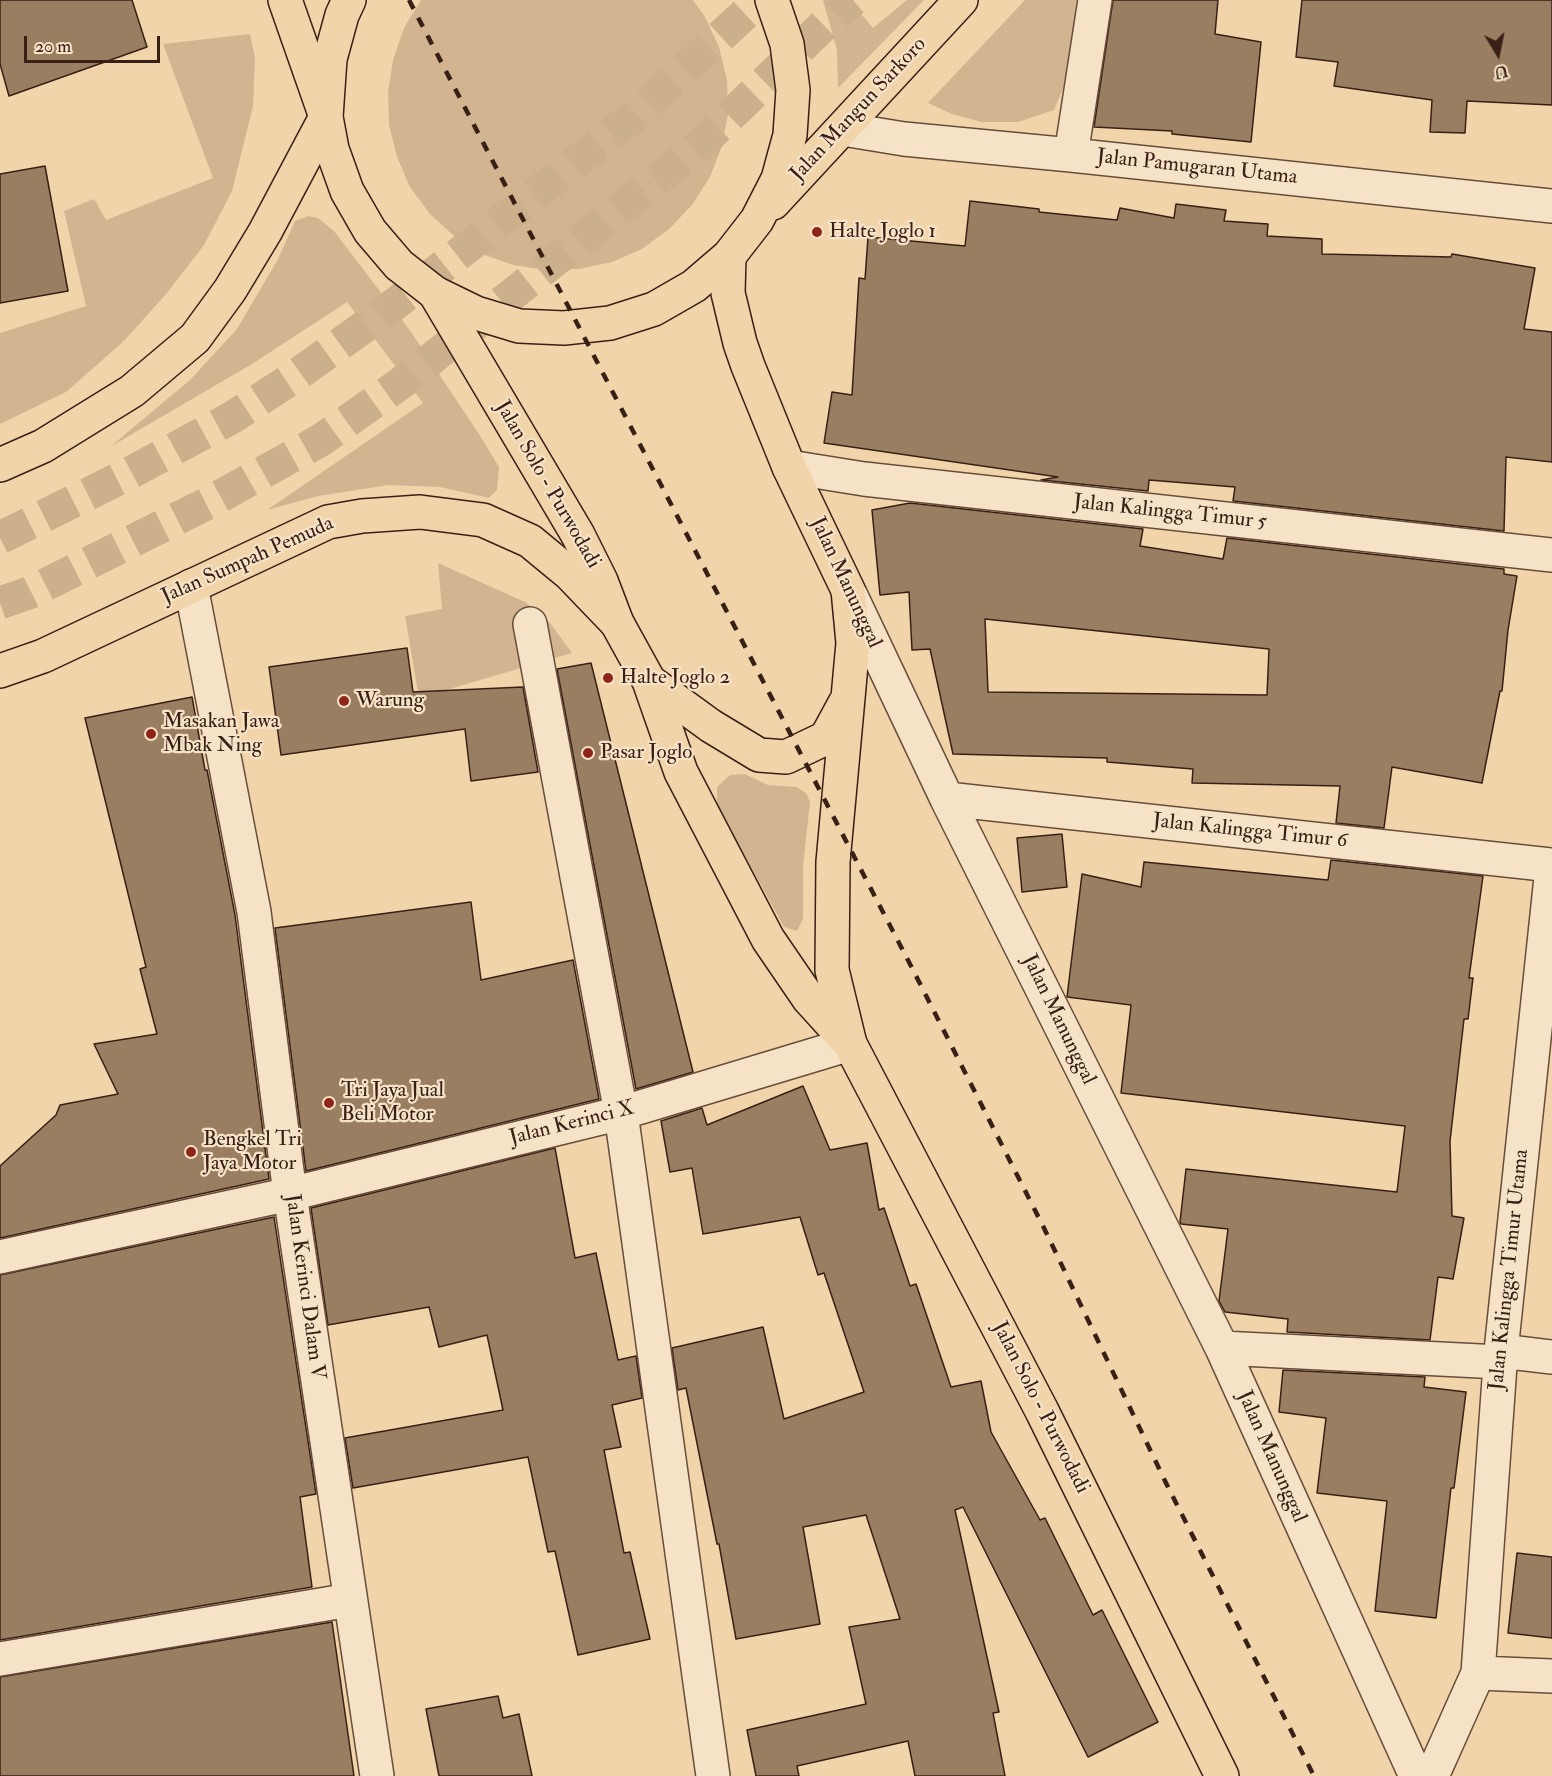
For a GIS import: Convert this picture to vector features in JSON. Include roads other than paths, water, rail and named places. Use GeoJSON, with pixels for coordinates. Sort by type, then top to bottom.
{"type":"FeatureCollection","features":[{"type":"Feature","properties":{"kind":"main road"},"geometry":{"type":"LineString","coordinates":[[285,0],[326,117],[332,149],[347,191],[370,231],[399,265],[435,293],[476,313],[519,326],[564,328],[610,323],[654,309],[694,286],[729,256],[757,220],[778,179],[790,135],[793,90],[787,44],[772,0]]}},
{"type":"Feature","properties":{"kind":"main road"},"geometry":{"type":"LineString","coordinates":[[0,465],[43,446],[132,391],[195,338],[230,290],[265,232],[326,117],[330,59],[342,15],[349,0]]}},
{"type":"Feature","properties":{"kind":"main road","name":"Jalan Mangun Sarkoro"},"geometry":{"type":"LineString","coordinates":[[757,220],[961,0]]}},
{"type":"Feature","properties":{"kind":"main road","name":"Jalan Manunggal"},"geometry":{"type":"LineString","coordinates":[[729,256],[728,293],[740,343],[789,467],[848,590]]}},
{"type":"Feature","properties":{"kind":"main road","name":"Jalan Solo - Purwodadi"},"geometry":{"type":"LineString","coordinates":[[435,293],[578,535],[601,581],[617,623],[649,681],[681,772],[768,939],[809,999],[850,1044]]}},
{"type":"Feature","properties":{"kind":"main road","name":"Jalan Sumpah Pemuda"},"geometry":{"type":"LineString","coordinates":[[0,672],[43,656],[328,522],[362,516],[420,512],[483,520],[530,542],[570,574],[617,623]]}},
{"type":"Feature","properties":{"kind":"main road","name":"Jalan Solo - Purwodadi"},"geometry":{"type":"LineString","coordinates":[[848,590],[853,643],[833,862],[832,970],[850,1044],[1042,1411],[1219,1775]]}},
{"type":"Feature","properties":{"kind":"main road","name":"Jalan Solo - Purwodadi"},"geometry":{"type":"LineString","coordinates":[[649,681],[711,726],[759,755],[768,756],[786,757],[826,738],[848,698]]}},
{"type":"Feature","properties":{"kind":"street"},"geometry":{"type":"LineString","coordinates":[[1071,154],[1095,0]]}},
{"type":"Feature","properties":{"kind":"street","name":"Jalan Pamugaran Utama"},"geometry":{"type":"LineString","coordinates":[[843,129],[904,139],[1071,154],[1552,206]]}},
{"type":"Feature","properties":{"kind":"street","name":"Jalan Kalingga Timur 5"},"geometry":{"type":"LineString","coordinates":[[789,467],[864,479],[1552,555]]}},
{"type":"Feature","properties":{"kind":"street","name":"Jalan Kerinci Dalam V"},"geometry":{"type":"LineString","coordinates":[[191,586],[254,912],[290,1194],[377,1776]]}},
{"type":"Feature","properties":{"kind":"street","name":"Jalan Manunggal"},"geometry":{"type":"LineString","coordinates":[[848,590],[947,799],[1222,1348],[1416,1776]]}},
{"type":"Feature","properties":{"kind":"street"},"geometry":{"type":"LineString","coordinates":[[530,624],[621,1113],[713,1776]]}},
{"type":"Feature","properties":{"kind":"street","name":"Jalan Kalingga Timur 6"},"geometry":{"type":"LineString","coordinates":[[947,799],[1552,867]]}},
{"type":"Feature","properties":{"kind":"street","name":"Jalan Kalingga Timur Utama"},"geometry":{"type":"LineString","coordinates":[[1478,1673],[1500,1356],[1540,1104],[1552,867]]}},
{"type":"Feature","properties":{"kind":"street","name":"Jalan Kerinci X"},"geometry":{"type":"LineString","coordinates":[[0,1257],[290,1194],[621,1113],[850,1044]]}},
{"type":"Feature","properties":{"kind":"street"},"geometry":{"type":"LineString","coordinates":[[1222,1348],[1552,1357]]}},
{"type":"Feature","properties":{"kind":"street"},"geometry":{"type":"LineString","coordinates":[[0,1659],[350,1600]]}},
{"type":"Feature","properties":{"kind":"street"},"geometry":{"type":"LineString","coordinates":[[1432,1776],[1478,1673],[1552,1676]]}},
{"type":"Feature","properties":{"kind":"tunnel"},"geometry":{"type":"LineString","coordinates":[[0,538],[130,473],[233,417],[294,377],[386,311],[632,118],[760,0]]}},
{"type":"Feature","properties":{"kind":"tunnel"},"geometry":{"type":"LineString","coordinates":[[0,603],[29,593],[210,502],[321,440],[401,383],[701,144],[827,22],[853,0]]}},
{"type":"Feature","properties":{"kind":"railway"},"geometry":{"type":"LineString","coordinates":[[409,0],[911,966],[1043,1226],[1166,1483],[1314,1776]]}},
{"type":"Feature","properties":{"kind":"place","name":"Halte Joglo 1"},"geometry":{"type":"Point","coordinates":[817,232]}},
{"type":"Feature","properties":{"kind":"place","name":"Halte Joglo 2"},"geometry":{"type":"Point","coordinates":[608,678]}},
{"type":"Feature","properties":{"kind":"place","name":"Warung"},"geometry":{"type":"Point","coordinates":[344,701]}},
{"type":"Feature","properties":{"kind":"place","name":"Masakan Jawa Mbak Ning"},"geometry":{"type":"Point","coordinates":[151,734]}},
{"type":"Feature","properties":{"kind":"place","name":"Pasar Joglo"},"geometry":{"type":"Point","coordinates":[588,753]}},
{"type":"Feature","properties":{"kind":"place","name":"Tri Jaya Jual Beli Motor"},"geometry":{"type":"Point","coordinates":[329,1103]}},
{"type":"Feature","properties":{"kind":"place","name":"Bengkel Tri Jaya Motor"},"geometry":{"type":"Point","coordinates":[191,1152]}}]}
